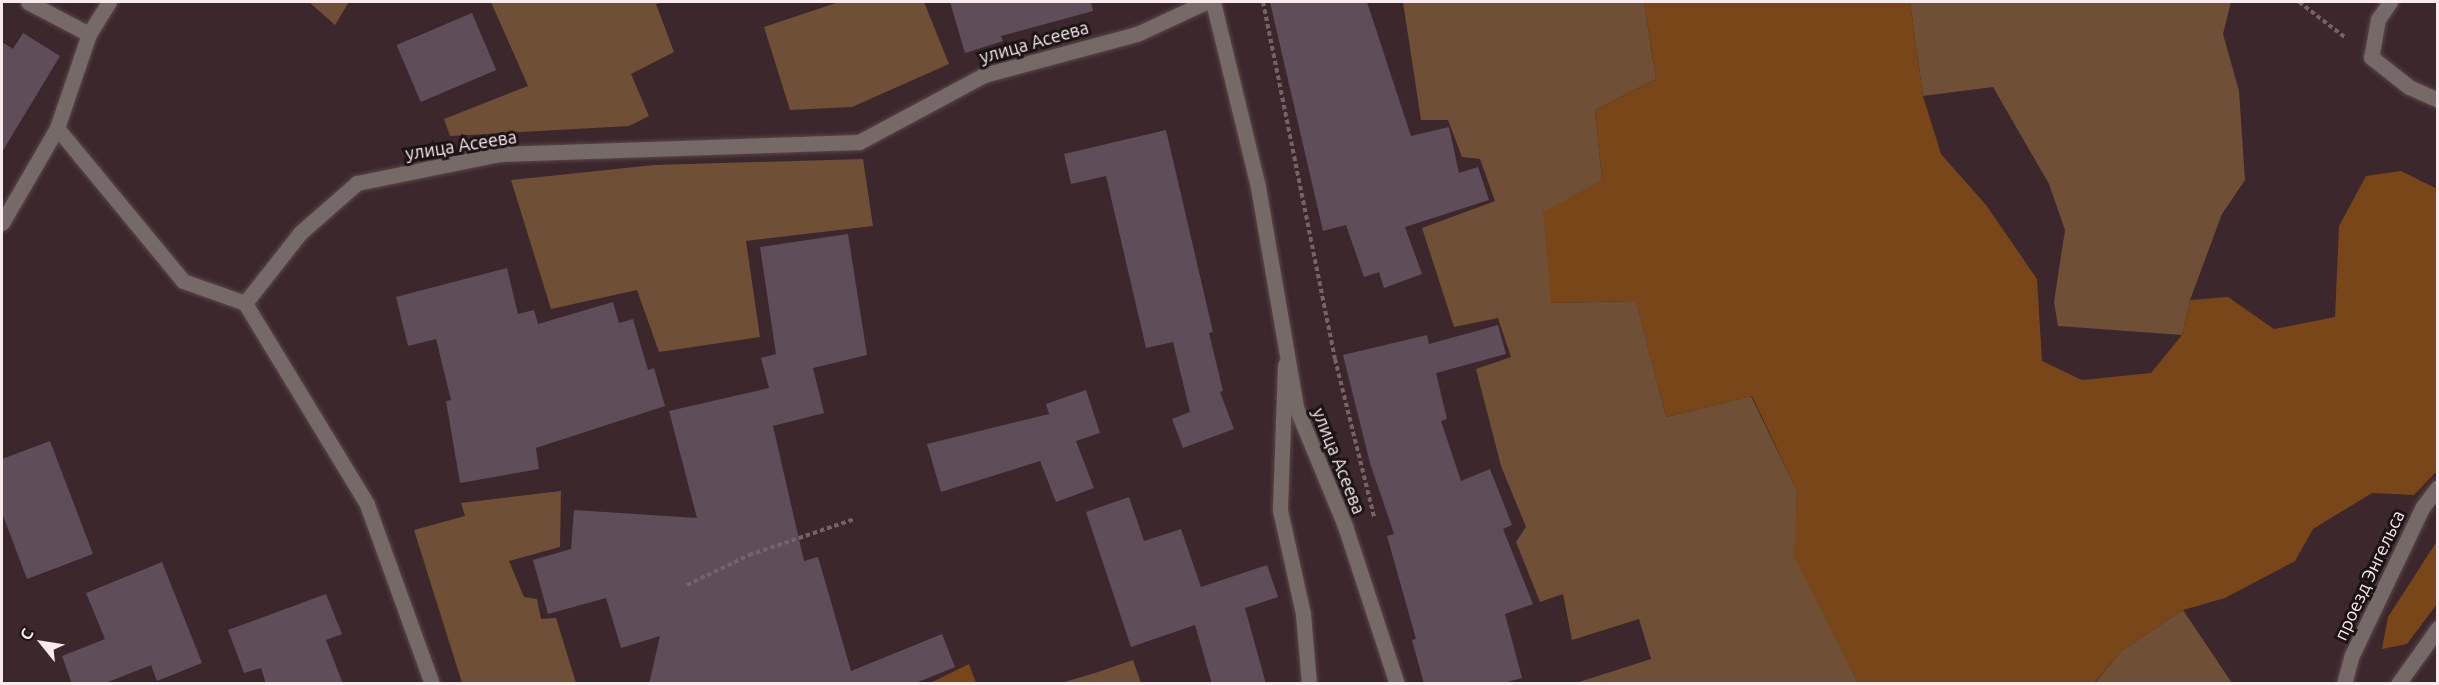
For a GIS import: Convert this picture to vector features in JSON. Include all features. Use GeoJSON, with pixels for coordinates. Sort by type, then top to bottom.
{"type":"FeatureCollection","features":[{"type":"Feature","properties":{"kind":"street"},"geometry":{"type":"LineString","coordinates":[[28,2],[89,34]]}},
{"type":"Feature","properties":{"kind":"street"},"geometry":{"type":"LineString","coordinates":[[2,223],[57,128],[89,34],[108,2]]}},
{"type":"Feature","properties":{"kind":"street","name":"улица Асеева"},"geometry":{"type":"LineString","coordinates":[[245,303],[300,233],[357,183],[500,154],[859,141],[984,75],[1137,34],[1206,2]]}},
{"type":"Feature","properties":{"kind":"street","name":"улица Асеева"},"geometry":{"type":"LineString","coordinates":[[1213,2],[1258,187],[1296,407],[1345,526],[1397,684]]}},
{"type":"Feature","properties":{"kind":"street"},"geometry":{"type":"LineString","coordinates":[[2390,2],[2378,19],[2371,57],[2409,87],[2438,100]]}},
{"type":"Feature","properties":{"kind":"street"},"geometry":{"type":"LineString","coordinates":[[57,128],[183,281],[245,303],[367,504],[432,684]]}},
{"type":"Feature","properties":{"kind":"street"},"geometry":{"type":"LineString","coordinates":[[1286,350],[1280,510],[1303,614],[1309,684]]}},
{"type":"Feature","properties":{"kind":"street","name":"проезд Энгельса"},"geometry":{"type":"LineString","coordinates":[[2344,684],[2352,655],[2417,518],[2438,487]]}},
{"type":"Feature","properties":{"kind":"street"},"geometry":{"type":"LineString","coordinates":[[2398,684],[2438,628]]}},
{"type":"Feature","properties":{"kind":"path"},"geometry":{"type":"LineString","coordinates":[[1263,2],[1335,359],[1375,522]]}},
{"type":"Feature","properties":{"kind":"path"},"geometry":{"type":"LineString","coordinates":[[2299,2],[2371,57]]}},
{"type":"Feature","properties":{"kind":"path"},"geometry":{"type":"LineString","coordinates":[[687,585],[749,555],[855,519]]}},
{"type":"Feature","properties":{"kind":"shaded area"},"geometry":{"type":"Polygon","coordinates":[[[309,2],[349,2],[335,25],[309,2]]]}},
{"type":"Feature","properties":{"kind":"shaded area"},"geometry":{"type":"Polygon","coordinates":[[[491,2],[664,2],[656,4],[674,52],[631,74],[649,116],[629,126],[450,136],[444,119],[528,86],[491,2]]]}},
{"type":"Feature","properties":{"kind":"shaded area"},"geometry":{"type":"Polygon","coordinates":[[[839,2],[924,2],[949,64],[852,107],[790,110],[764,27],[839,2]]]}},
{"type":"Feature","properties":{"kind":"shaded area"},"geometry":{"type":"Polygon","coordinates":[[[1403,2],[1644,2],[1656,79],[1595,110],[1602,180],[1551,303],[1636,301],[1666,417],[1751,396],[1797,491],[1795,556],[1858,683],[1576,683],[1651,659],[1639,619],[1572,640],[1563,594],[1540,602],[1516,542],[1526,527],[1501,466],[1476,369],[1511,357],[1498,318],[1454,327],[1422,228],[1495,201],[1480,159],[1462,157],[1448,120],[1421,120],[1403,2]]]}},
{"type":"Feature","properties":{"kind":"shaded area"},"geometry":{"type":"Polygon","coordinates":[[[1644,2],[1910,2],[1923,96],[1941,154],[1986,205],[2037,279],[2042,361],[2082,380],[2151,373],[2182,335],[2190,300],[2228,297],[2274,329],[2335,317],[2339,226],[2366,176],[2401,171],[2437,189],[2437,471],[2414,495],[2372,493],[2313,529],[2295,561],[2225,598],[2183,610],[2121,651],[2094,683],[1858,683],[1794,556],[1797,491],[1752,396],[1666,417],[1636,301],[1551,303],[1543,212],[1602,180],[1595,110],[1656,79],[1644,2]]]}},
{"type":"Feature","properties":{"kind":"shaded area"},"geometry":{"type":"Polygon","coordinates":[[[1910,2],[2231,2],[2223,34],[2239,91],[2245,180],[2222,214],[2190,300],[2182,335],[2058,326],[2054,302],[2065,230],[2049,184],[1993,87],[1923,96],[1910,2]]]}},
{"type":"Feature","properties":{"kind":"shaded area"},"geometry":{"type":"Polygon","coordinates":[[[863,159],[873,226],[746,241],[760,337],[659,352],[637,290],[551,309],[511,180],[654,165],[863,159]]]}},
{"type":"Feature","properties":{"kind":"shaded area"},"geometry":{"type":"Polygon","coordinates":[[[561,491],[560,547],[509,561],[524,597],[537,599],[541,619],[556,618],[576,683],[462,683],[414,530],[465,516],[461,503],[561,491]]]}},
{"type":"Feature","properties":{"kind":"shaded area"},"geometry":{"type":"Polygon","coordinates":[[[2437,541],[2437,604],[2407,644],[2382,649],[2388,617],[2437,541]]]}},
{"type":"Feature","properties":{"kind":"shaded area"},"geometry":{"type":"Polygon","coordinates":[[[2183,610],[2232,683],[2094,684],[2121,651],[2183,610]]]}},
{"type":"Feature","properties":{"kind":"shaded area"},"geometry":{"type":"Polygon","coordinates":[[[1133,660],[1141,683],[1061,683],[1095,673],[1133,660]]]}},
{"type":"Feature","properties":{"kind":"shaded area"},"geometry":{"type":"Polygon","coordinates":[[[969,664],[976,683],[930,683],[969,664]]]}},
{"type":"Feature","properties":{"kind":"building"},"geometry":{"type":"Polygon","coordinates":[[[950,2],[1091,2],[1093,11],[1001,36],[1003,41],[965,53],[950,2]]]}},
{"type":"Feature","properties":{"kind":"building"},"geometry":{"type":"Polygon","coordinates":[[[1270,2],[1367,2],[1411,136],[1449,127],[1459,173],[1478,167],[1489,200],[1405,227],[1422,274],[1384,288],[1379,272],[1364,277],[1346,225],[1323,231],[1270,2]]]}},
{"type":"Feature","properties":{"kind":"building"},"geometry":{"type":"Polygon","coordinates":[[[472,13],[496,70],[421,102],[397,45],[472,13]]]}},
{"type":"Feature","properties":{"kind":"building"},"geometry":{"type":"Polygon","coordinates":[[[23,33],[60,56],[2,152],[2,42],[13,49],[23,33]]]}},
{"type":"Feature","properties":{"kind":"building"},"geometry":{"type":"Polygon","coordinates":[[[1166,130],[1213,332],[1209,333],[1223,391],[1220,392],[1234,429],[1183,448],[1172,419],[1190,412],[1173,342],[1146,348],[1106,176],[1071,184],[1064,154],[1166,130]]]}},
{"type":"Feature","properties":{"kind":"building"},"geometry":{"type":"Polygon","coordinates":[[[848,234],[867,355],[813,368],[824,413],[773,426],[804,561],[818,557],[851,671],[942,634],[955,667],[913,684],[649,684],[660,636],[621,648],[606,598],[548,614],[533,560],[571,549],[574,510],[697,518],[669,411],[769,388],[761,358],[776,354],[760,247],[848,234]]]}},
{"type":"Feature","properties":{"kind":"building"},"geometry":{"type":"Polygon","coordinates":[[[507,268],[518,314],[534,310],[538,324],[613,302],[619,323],[633,319],[648,370],[654,368],[665,406],[536,448],[539,469],[460,483],[446,401],[451,400],[436,339],[408,346],[396,297],[507,268]]]}},
{"type":"Feature","properties":{"kind":"building"},"geometry":{"type":"Polygon","coordinates":[[[1498,325],[1506,354],[1436,373],[1447,419],[1441,421],[1461,481],[1490,469],[1512,525],[1503,529],[1533,604],[1505,614],[1522,678],[1500,684],[1424,684],[1412,640],[1416,639],[1387,536],[1394,534],[1370,463],[1343,355],[1427,335],[1429,344],[1498,325]]]}},
{"type":"Feature","properties":{"kind":"building"},"geometry":{"type":"Polygon","coordinates":[[[1086,390],[1100,433],[1076,441],[1094,488],[1056,502],[1040,461],[941,492],[927,444],[1049,414],[1046,404],[1086,390]]]}},
{"type":"Feature","properties":{"kind":"building"},"geometry":{"type":"Polygon","coordinates":[[[50,441],[93,554],[27,579],[2,513],[2,459],[50,441]]]}},
{"type":"Feature","properties":{"kind":"building"},"geometry":{"type":"Polygon","coordinates":[[[1129,497],[1144,541],[1181,529],[1201,587],[1267,565],[1278,597],[1245,608],[1266,684],[1212,684],[1195,625],[1131,647],[1086,512],[1129,497]]]}},
{"type":"Feature","properties":{"kind":"building"},"geometry":{"type":"Polygon","coordinates":[[[162,562],[202,663],[157,681],[151,665],[103,684],[72,684],[62,656],[105,639],[86,593],[162,562]]]}},
{"type":"Feature","properties":{"kind":"building"},"geometry":{"type":"Polygon","coordinates":[[[326,594],[342,634],[326,640],[343,684],[266,684],[261,668],[244,673],[228,630],[326,594]]]}}]}
